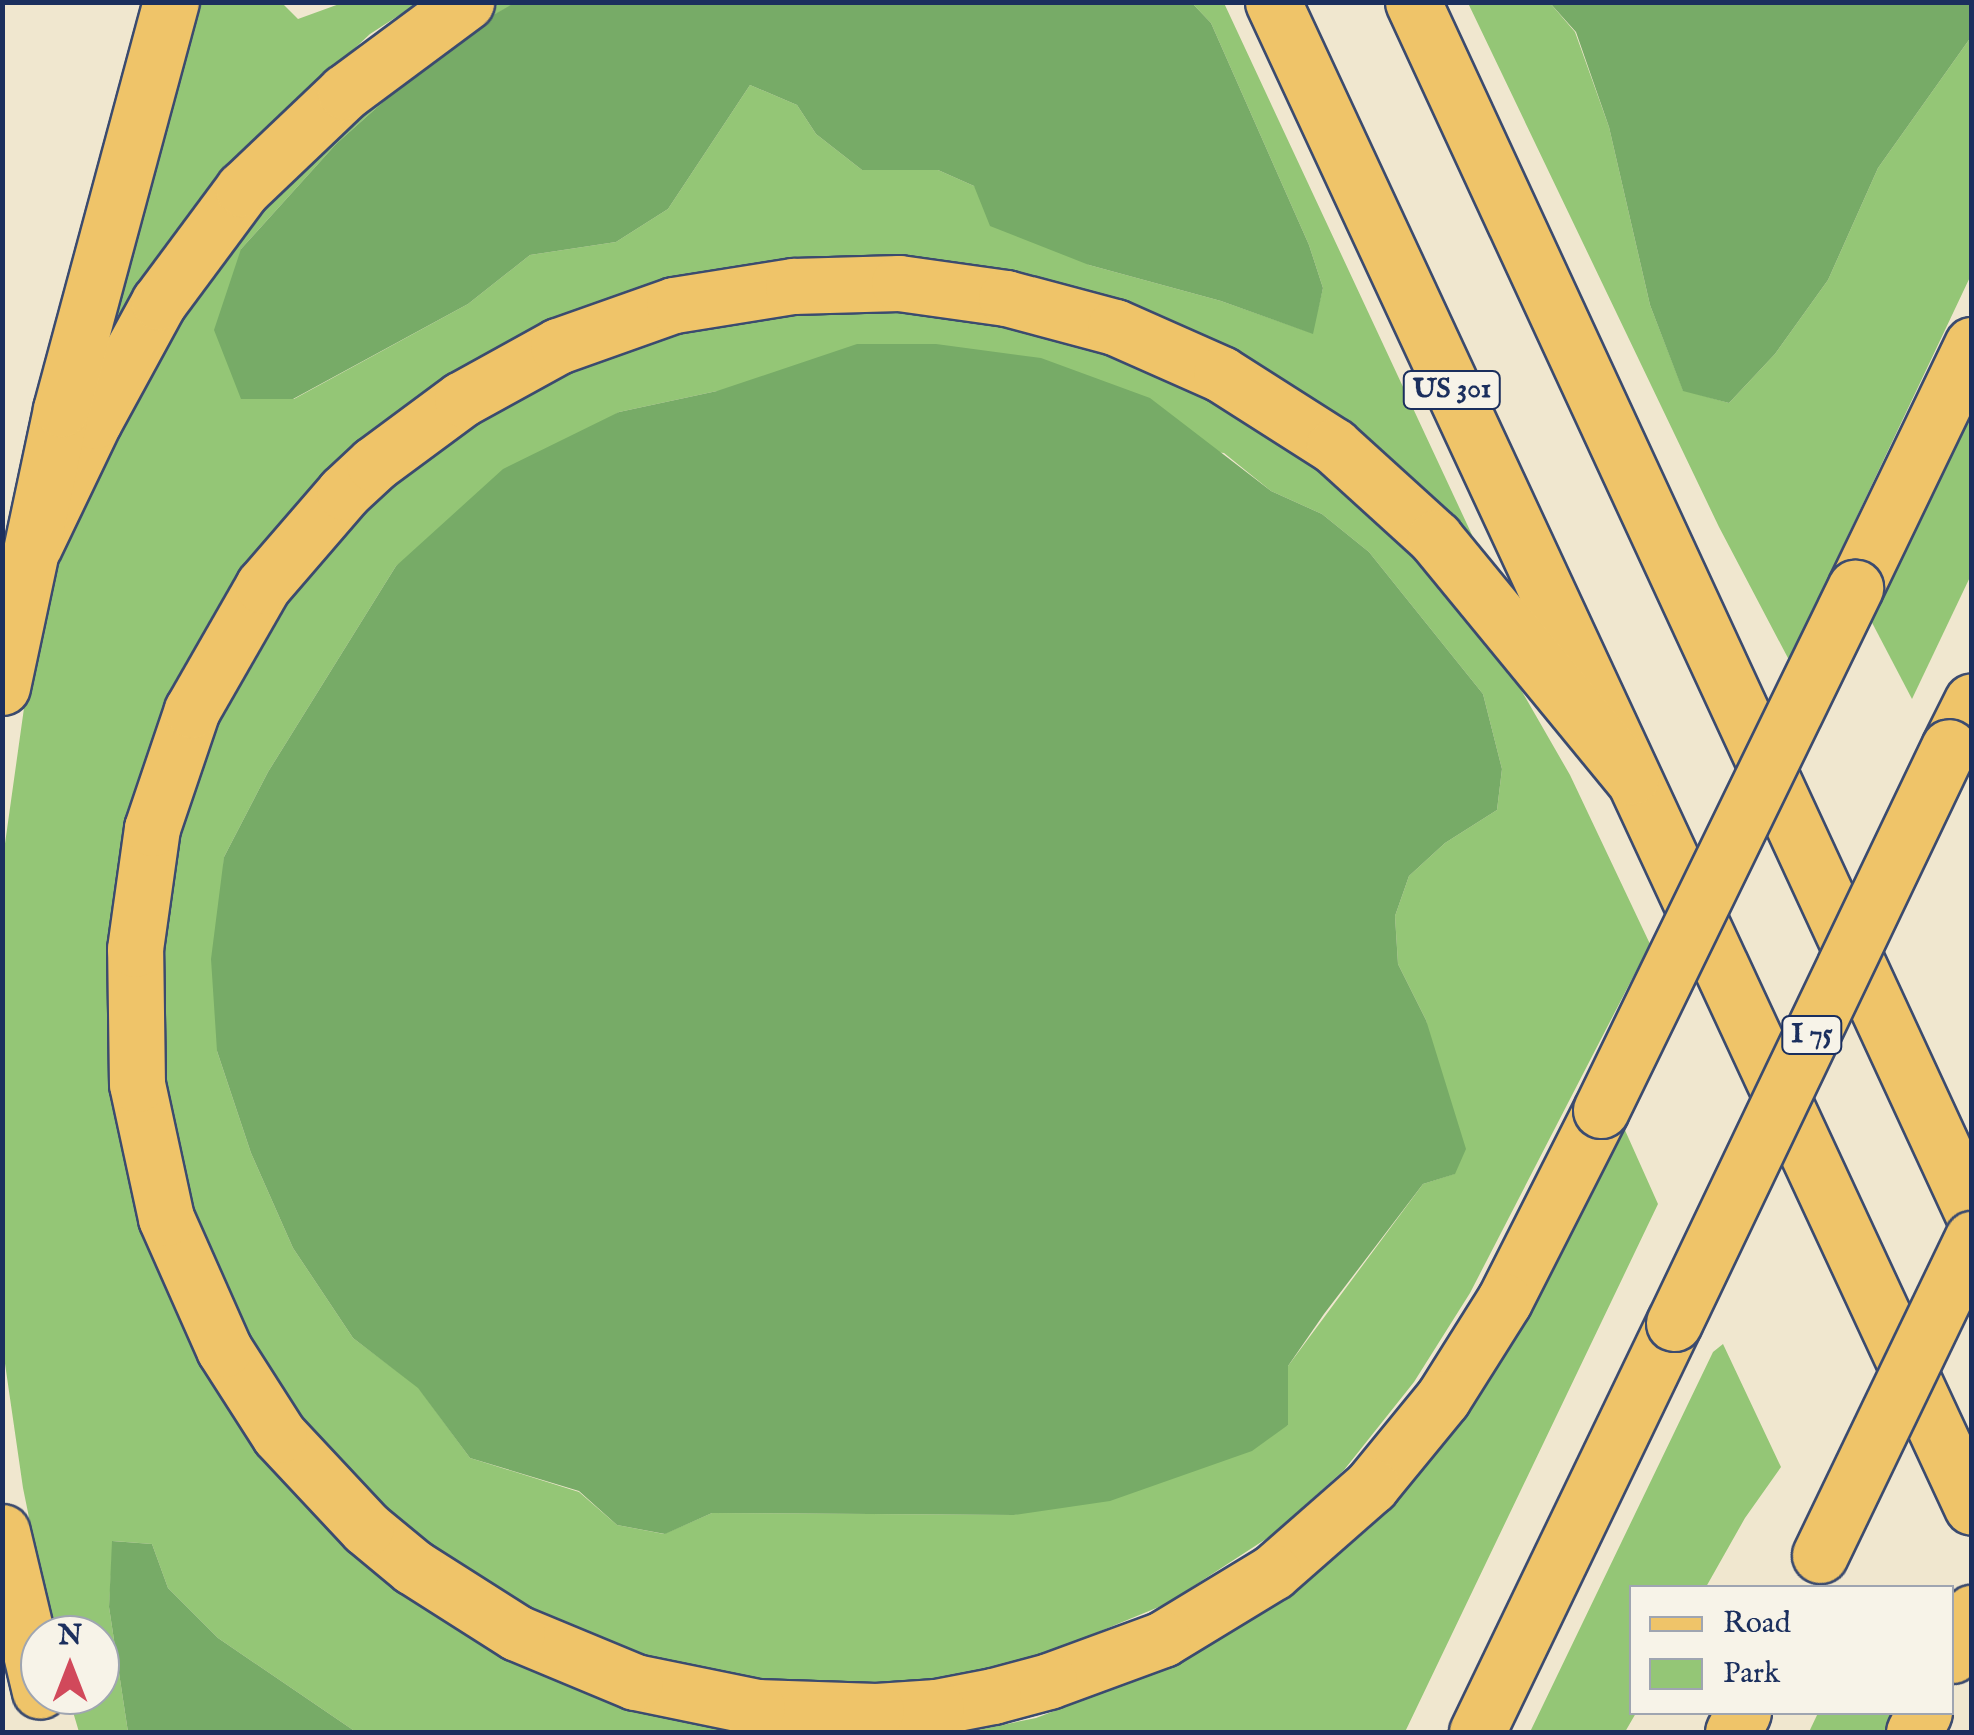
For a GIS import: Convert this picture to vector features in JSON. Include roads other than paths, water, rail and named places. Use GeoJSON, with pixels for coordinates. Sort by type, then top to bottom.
{"type":"FeatureCollection","features":[{"type":"Feature","properties":{"kind":"main road"},"geometry":{"type":"LineString","coordinates":[[2,687],[60,409],[171,2]]}},
{"type":"Feature","properties":{"kind":"main road"},"geometry":{"type":"LineString","coordinates":[[34,546],[94,421],[159,302],[243,189],[345,92],[466,2]]}},
{"type":"Feature","properties":{"kind":"main road","name":"US 301"},"geometry":{"type":"LineString","coordinates":[[1273,2],[1972,1507]]}},
{"type":"Feature","properties":{"kind":"main road"},"geometry":{"type":"LineString","coordinates":[[1413,2],[1972,1212]]}},
{"type":"Feature","properties":{"kind":"main road"},"geometry":{"type":"LineString","coordinates":[[1632,777],[1434,538],[1334,446],[1221,374],[1115,326],[1006,298],[899,283],[793,286],[674,305],[558,346],[418,430],[334,502],[263,586],[192,710],[174,752],[152,828],[134,949],[136,1084],[166,1218],[224,1350],[279,1435],[366,1528],[413,1567],[517,1633],[634,1682],[757,1707],[876,1712],[936,1707],[993,1696],[1063,1676],[1163,1639],[1273,1572],[1371,1486],[1443,1398],[1504,1301],[1601,1110],[1972,346]]}},
{"type":"Feature","properties":{"kind":"main road","name":"I 75"},"geometry":{"type":"LineString","coordinates":[[1476,1732],[1960,724]]}},
{"type":"Feature","properties":{"kind":"main road"},"geometry":{"type":"LineString","coordinates":[[1812,1571],[1972,1239]]}},
{"type":"Feature","properties":{"kind":"main road"},"geometry":{"type":"LineString","coordinates":[[2,1532],[22,1615]]}},
{"type":"Feature","properties":{"kind":"main road"},"geometry":{"type":"LineString","coordinates":[[1954,1650],[1972,1613]]}}]}
